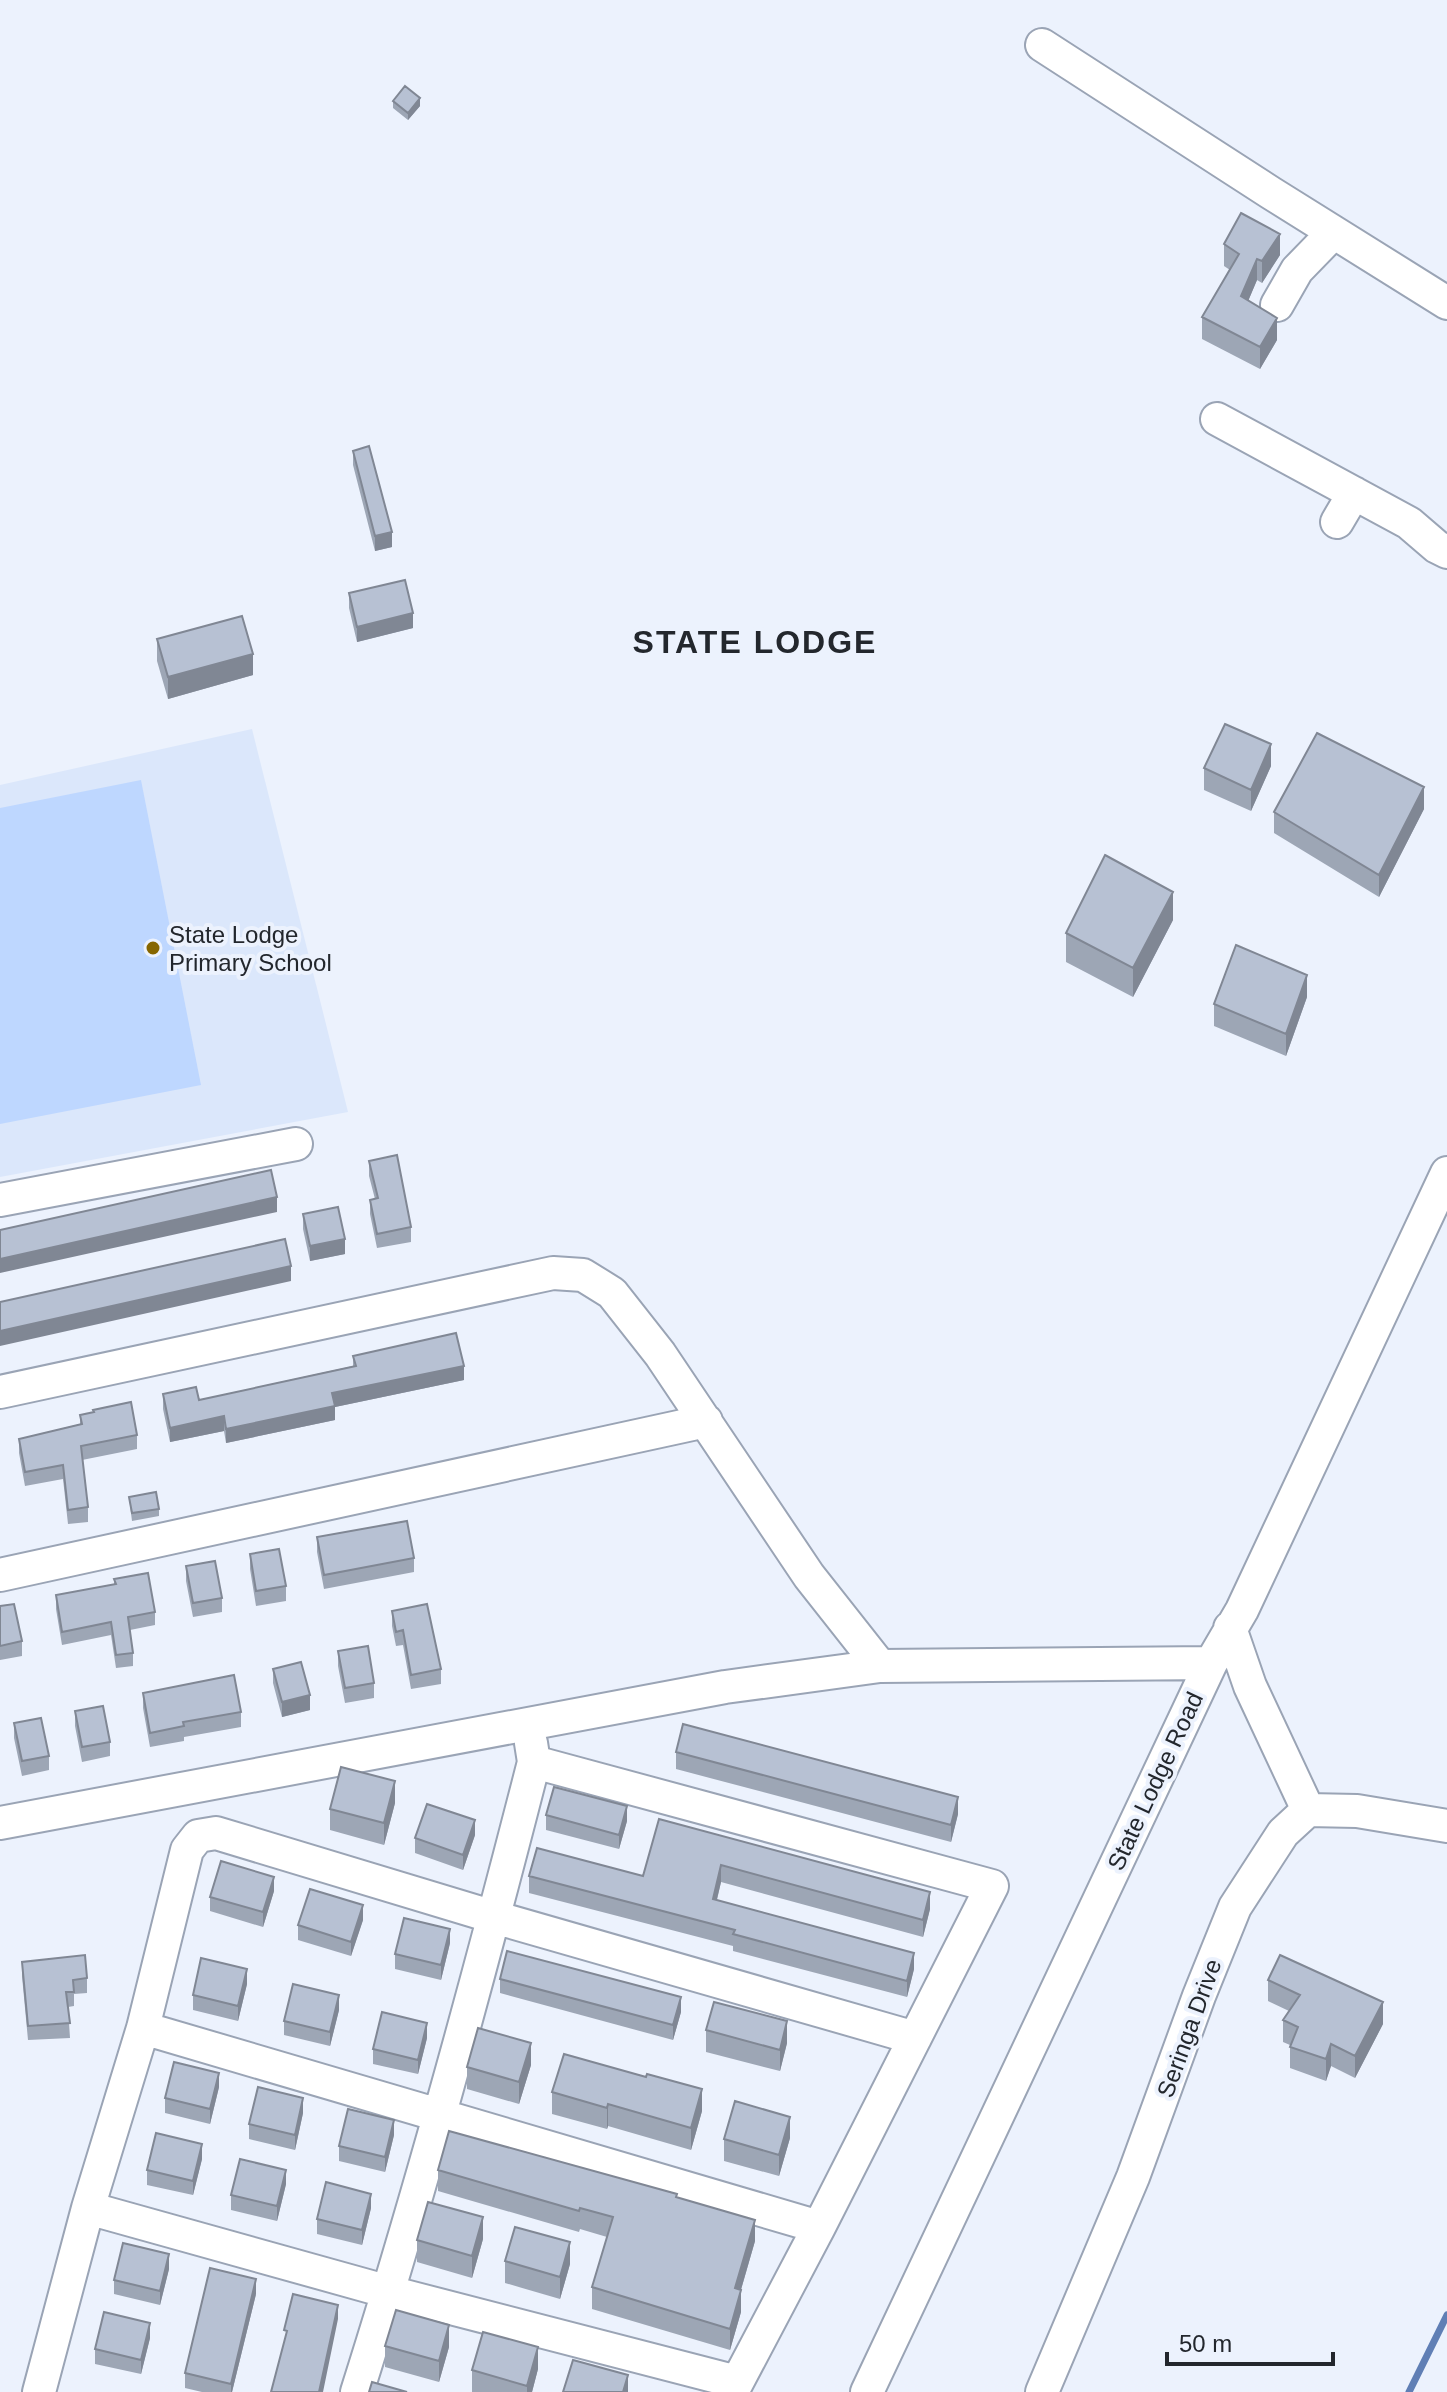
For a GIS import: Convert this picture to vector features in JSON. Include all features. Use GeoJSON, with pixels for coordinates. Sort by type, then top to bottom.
{"type":"FeatureCollection","features":[{"type":"Feature","properties":{"kind":"street"},"geometry":{"type":"LineString","coordinates":[[1042,45],[1447,303]]}},
{"type":"Feature","properties":{"kind":"street"},"geometry":{"type":"LineString","coordinates":[[1277,305],[1297,270],[1333,233]]}},
{"type":"Feature","properties":{"kind":"street"},"geometry":{"type":"LineString","coordinates":[[1217,419],[1409,523],[1447,552]]}},
{"type":"Feature","properties":{"kind":"street"},"geometry":{"type":"LineString","coordinates":[[1337,522],[1354,493]]}},
{"type":"Feature","properties":{"kind":"street"},"geometry":{"type":"LineString","coordinates":[[0,1200],[296,1144]]}},
{"type":"Feature","properties":{"kind":"street","name":"State Lodge Road"},"geometry":{"type":"LineString","coordinates":[[867,2392],[1211,1663],[1242,1610],[1447,1173]]}},
{"type":"Feature","properties":{"kind":"street"},"geometry":{"type":"LineString","coordinates":[[0,1392],[553,1273],[583,1275],[612,1293],[660,1354],[809,1576],[880,1666]]}},
{"type":"Feature","properties":{"kind":"street"},"geometry":{"type":"LineString","coordinates":[[0,1575],[706,1421]]}},
{"type":"Feature","properties":{"kind":"street"},"geometry":{"type":"LineString","coordinates":[[1230,1628],[1273,1741],[1308,1810],[1357,1811],[1447,1826]]}},
{"type":"Feature","properties":{"kind":"street"},"geometry":{"type":"LineString","coordinates":[[0,1823],[725,1687],[880,1666],[1211,1663]]}},
{"type":"Feature","properties":{"kind":"street"},"geometry":{"type":"LineString","coordinates":[[357,2392],[441,2115],[534,1762],[527,1724]]}},
{"type":"Feature","properties":{"kind":"street"},"geometry":{"type":"LineString","coordinates":[[88,2208],[734,2387],[992,1886],[534,1762]]}},
{"type":"Feature","properties":{"kind":"street","name":"Seringa Drive"},"geometry":{"type":"LineString","coordinates":[[1042,2392],[1133,2177],[1235,1907],[1283,1833],[1308,1810]]}},
{"type":"Feature","properties":{"kind":"street"},"geometry":{"type":"LineString","coordinates":[[47,2390],[88,2208],[143,2028],[187,1850],[198,1836],[216,1833],[915,2038]]}},
{"type":"Feature","properties":{"kind":"street"},"geometry":{"type":"LineString","coordinates":[[143,2028],[819,2227]]}},
{"type":"Feature","properties":{"kind":"shaded area","name":"State Lodge Primary School"},"geometry":{"type":"Polygon","coordinates":[[[252,729],[348,1112],[0,1177],[0,785],[252,729]]]}},
{"type":"Feature","properties":{"kind":"shaded area"},"geometry":{"type":"Polygon","coordinates":[[[141,780],[201,1085],[0,1124],[0,808],[141,780]]]}},
{"type":"Feature","properties":{"kind":"building"},"geometry":{"type":"Polygon","coordinates":[[[405,86],[420,98],[408,113],[393,101],[405,86]]]}},
{"type":"Feature","properties":{"kind":"building"},"geometry":{"type":"Polygon","coordinates":[[[1241,213],[1280,234],[1262,261],[1257,259],[1241,296],[1277,318],[1260,347],[1202,317],[1239,254],[1224,244],[1241,213]]]}},
{"type":"Feature","properties":{"kind":"building"},"geometry":{"type":"Polygon","coordinates":[[[369,446],[392,532],[375,536],[353,451],[369,446]]]}},
{"type":"Feature","properties":{"kind":"building"},"geometry":{"type":"Polygon","coordinates":[[[405,580],[413,613],[357,627],[349,593],[405,580]]]}},
{"type":"Feature","properties":{"kind":"building"},"geometry":{"type":"Polygon","coordinates":[[[242,616],[253,654],[168,677],[157,639],[242,616]]]}},
{"type":"Feature","properties":{"kind":"building"},"geometry":{"type":"Polygon","coordinates":[[[1225,724],[1271,744],[1251,790],[1204,768],[1225,724]]]}},
{"type":"Feature","properties":{"kind":"building"},"geometry":{"type":"Polygon","coordinates":[[[1317,733],[1424,787],[1379,875],[1274,812],[1317,733]]]}},
{"type":"Feature","properties":{"kind":"building"},"geometry":{"type":"Polygon","coordinates":[[[1105,855],[1173,892],[1133,968],[1066,933],[1105,855]]]}},
{"type":"Feature","properties":{"kind":"building"},"geometry":{"type":"Polygon","coordinates":[[[1236,945],[1307,975],[1286,1034],[1214,1004],[1236,945]]]}},
{"type":"Feature","properties":{"kind":"building"},"geometry":{"type":"Polygon","coordinates":[[[397,1155],[411,1227],[377,1234],[370,1200],[378,1198],[369,1161],[397,1155]]]}},
{"type":"Feature","properties":{"kind":"building"},"geometry":{"type":"Polygon","coordinates":[[[271,1170],[277,1197],[0,1259],[0,1230],[271,1170]]]}},
{"type":"Feature","properties":{"kind":"building"},"geometry":{"type":"Polygon","coordinates":[[[338,1207],[345,1239],[310,1246],[303,1214],[338,1207]]]}},
{"type":"Feature","properties":{"kind":"building"},"geometry":{"type":"Polygon","coordinates":[[[285,1239],[291,1266],[0,1331],[0,1302],[285,1239]]]}},
{"type":"Feature","properties":{"kind":"building"},"geometry":{"type":"Polygon","coordinates":[[[456,1333],[464,1366],[332,1393],[335,1406],[226,1429],[224,1416],[170,1428],[163,1394],[196,1387],[199,1400],[356,1366],[353,1356],[456,1333]]]}},
{"type":"Feature","properties":{"kind":"building"},"geometry":{"type":"Polygon","coordinates":[[[131,1402],[137,1435],[81,1446],[88,1507],[68,1510],[63,1465],[25,1472],[19,1439],[82,1424],[80,1415],[131,1402]]]}},
{"type":"Feature","properties":{"kind":"building"},"geometry":{"type":"Polygon","coordinates":[[[156,1492],[159,1509],[132,1513],[129,1497],[156,1492]]]}},
{"type":"Feature","properties":{"kind":"building"},"geometry":{"type":"Polygon","coordinates":[[[407,1521],[414,1558],[324,1575],[317,1537],[407,1521]]]}},
{"type":"Feature","properties":{"kind":"building"},"geometry":{"type":"Polygon","coordinates":[[[279,1549],[286,1586],[256,1591],[250,1554],[279,1549]]]}},
{"type":"Feature","properties":{"kind":"building"},"geometry":{"type":"Polygon","coordinates":[[[215,1561],[222,1598],[193,1603],[186,1566],[215,1561]]]}},
{"type":"Feature","properties":{"kind":"building"},"geometry":{"type":"Polygon","coordinates":[[[148,1573],[155,1612],[128,1617],[133,1653],[116,1655],[111,1622],[62,1632],[56,1595],[116,1584],[114,1579],[148,1573]]]}},
{"type":"Feature","properties":{"kind":"building"},"geometry":{"type":"Polygon","coordinates":[[[14,1604],[22,1641],[0,1646],[0,1606],[14,1604]]]}},
{"type":"Feature","properties":{"kind":"building"},"geometry":{"type":"Polygon","coordinates":[[[427,1604],[441,1669],[411,1675],[403,1630],[396,1632],[392,1611],[427,1604]]]}},
{"type":"Feature","properties":{"kind":"building"},"geometry":{"type":"Polygon","coordinates":[[[368,1646],[374,1683],[345,1688],[338,1651],[368,1646]]]}},
{"type":"Feature","properties":{"kind":"building"},"geometry":{"type":"Polygon","coordinates":[[[301,1662],[310,1695],[282,1702],[273,1669],[301,1662]]]}},
{"type":"Feature","properties":{"kind":"building"},"geometry":{"type":"Polygon","coordinates":[[[234,1675],[241,1712],[183,1722],[184,1726],[150,1733],[143,1693],[234,1675]]]}},
{"type":"Feature","properties":{"kind":"building"},"geometry":{"type":"Polygon","coordinates":[[[103,1706],[110,1742],[82,1747],[75,1711],[103,1706]]]}},
{"type":"Feature","properties":{"kind":"building"},"geometry":{"type":"Polygon","coordinates":[[[41,1718],[49,1756],[22,1761],[14,1723],[41,1718]]]}},
{"type":"Feature","properties":{"kind":"building"},"geometry":{"type":"Polygon","coordinates":[[[683,1724],[958,1797],[951,1825],[676,1752],[683,1724]]]}},
{"type":"Feature","properties":{"kind":"building"},"geometry":{"type":"Polygon","coordinates":[[[341,1767],[395,1781],[384,1823],[330,1809],[341,1767]]]}},
{"type":"Feature","properties":{"kind":"building"},"geometry":{"type":"Polygon","coordinates":[[[554,1787],[627,1806],[619,1835],[546,1815],[554,1787]]]}},
{"type":"Feature","properties":{"kind":"building"},"geometry":{"type":"Polygon","coordinates":[[[427,1804],[475,1820],[463,1855],[415,1838],[427,1804]]]}},
{"type":"Feature","properties":{"kind":"building"},"geometry":{"type":"Polygon","coordinates":[[[659,1819],[930,1892],[923,1920],[721,1865],[713,1899],[914,1953],[907,1981],[733,1934],[735,1930],[529,1876],[537,1848],[643,1876],[659,1819]]]}},
{"type":"Feature","properties":{"kind":"building"},"geometry":{"type":"Polygon","coordinates":[[[221,1861],[274,1877],[263,1912],[210,1897],[221,1861]]]}},
{"type":"Feature","properties":{"kind":"building"},"geometry":{"type":"Polygon","coordinates":[[[310,1889],[363,1905],[351,1942],[298,1925],[310,1889]]]}},
{"type":"Feature","properties":{"kind":"building"},"geometry":{"type":"Polygon","coordinates":[[[404,1918],[450,1929],[441,1965],[395,1954],[404,1918]]]}},
{"type":"Feature","properties":{"kind":"building"},"geometry":{"type":"Polygon","coordinates":[[[507,1951],[681,1997],[673,2025],[500,1979],[507,1951]]]}},
{"type":"Feature","properties":{"kind":"building"},"geometry":{"type":"Polygon","coordinates":[[[85,1955],[87,1978],[73,1980],[74,1992],[66,1992],[70,2023],[28,2026],[22,1962],[85,1955]]]}},
{"type":"Feature","properties":{"kind":"building"},"geometry":{"type":"Polygon","coordinates":[[[1280,1955],[1383,2002],[1355,2056],[1331,2044],[1326,2059],[1290,2047],[1298,2027],[1283,2020],[1300,1995],[1268,1980],[1280,1955]]]}},
{"type":"Feature","properties":{"kind":"building"},"geometry":{"type":"Polygon","coordinates":[[[201,1958],[247,1969],[238,2006],[193,1995],[201,1958]]]}},
{"type":"Feature","properties":{"kind":"building"},"geometry":{"type":"Polygon","coordinates":[[[293,1984],[339,1995],[330,2032],[284,2021],[293,1984]]]}},
{"type":"Feature","properties":{"kind":"building"},"geometry":{"type":"Polygon","coordinates":[[[714,2002],[787,2021],[780,2050],[706,2030],[714,2002]]]}},
{"type":"Feature","properties":{"kind":"building"},"geometry":{"type":"Polygon","coordinates":[[[382,2012],[427,2023],[418,2060],[373,2049],[382,2012]]]}},
{"type":"Feature","properties":{"kind":"building"},"geometry":{"type":"Polygon","coordinates":[[[478,2028],[531,2043],[519,2082],[467,2067],[478,2028]]]}},
{"type":"Feature","properties":{"kind":"building"},"geometry":{"type":"Polygon","coordinates":[[[564,2054],[702,2089],[691,2128],[608,2104],[607,2108],[552,2092],[564,2054]]]}},
{"type":"Feature","properties":{"kind":"building"},"geometry":{"type":"Polygon","coordinates":[[[174,2062],[219,2073],[210,2109],[165,2098],[174,2062]]]}},
{"type":"Feature","properties":{"kind":"building"},"geometry":{"type":"Polygon","coordinates":[[[258,2087],[303,2098],[295,2135],[249,2124],[258,2087]]]}},
{"type":"Feature","properties":{"kind":"building"},"geometry":{"type":"Polygon","coordinates":[[[735,2101],[790,2117],[779,2155],[724,2139],[735,2101]]]}},
{"type":"Feature","properties":{"kind":"building"},"geometry":{"type":"Polygon","coordinates":[[[348,2109],[394,2120],[385,2157],[339,2146],[348,2109]]]}},
{"type":"Feature","properties":{"kind":"building"},"geometry":{"type":"Polygon","coordinates":[[[449,2131],[677,2194],[676,2197],[755,2220],[735,2288],[741,2290],[730,2329],[592,2287],[613,2217],[580,2208],[579,2211],[438,2170],[449,2131]]]}},
{"type":"Feature","properties":{"kind":"building"},"geometry":{"type":"Polygon","coordinates":[[[156,2133],[202,2144],[193,2181],[147,2170],[156,2133]]]}},
{"type":"Feature","properties":{"kind":"building"},"geometry":{"type":"Polygon","coordinates":[[[240,2159],[286,2170],[277,2206],[231,2195],[240,2159]]]}},
{"type":"Feature","properties":{"kind":"building"},"geometry":{"type":"Polygon","coordinates":[[[326,2182],[371,2194],[362,2230],[317,2219],[326,2182]]]}},
{"type":"Feature","properties":{"kind":"building"},"geometry":{"type":"Polygon","coordinates":[[[428,2202],[483,2217],[472,2256],[417,2240],[428,2202]]]}},
{"type":"Feature","properties":{"kind":"building"},"geometry":{"type":"Polygon","coordinates":[[[515,2227],[570,2242],[560,2277],[505,2261],[515,2227]]]}},
{"type":"Feature","properties":{"kind":"building"},"geometry":{"type":"Polygon","coordinates":[[[123,2243],[169,2254],[160,2291],[114,2280],[123,2243]]]}},
{"type":"Feature","properties":{"kind":"building"},"geometry":{"type":"Polygon","coordinates":[[[210,2268],[256,2279],[231,2384],[185,2373],[210,2268]]]}},
{"type":"Feature","properties":{"kind":"building"},"geometry":{"type":"Polygon","coordinates":[[[293,2294],[338,2305],[319,2392],[271,2392],[293,2294]]]}},
{"type":"Feature","properties":{"kind":"building"},"geometry":{"type":"Polygon","coordinates":[[[396,2310],[449,2325],[439,2361],[385,2346],[396,2310]]]}},
{"type":"Feature","properties":{"kind":"building"},"geometry":{"type":"Polygon","coordinates":[[[104,2312],[150,2323],[141,2360],[95,2349],[104,2312]]]}},
{"type":"Feature","properties":{"kind":"building"},"geometry":{"type":"Polygon","coordinates":[[[483,2332],[538,2347],[527,2386],[472,2370],[483,2332]]]}},
{"type":"Feature","properties":{"kind":"building"},"geometry":{"type":"Polygon","coordinates":[[[573,2360],[628,2375],[623,2392],[563,2392],[573,2360]]]}},
{"type":"Feature","properties":{"kind":"building"},"geometry":{"type":"Polygon","coordinates":[[[372,2382],[407,2392],[369,2392],[372,2382]]]}},
{"type":"Feature","properties":{"kind":"waterway"},"geometry":{"type":"LineString","coordinates":[[1409,2392],[1447,2315]]}},
{"type":"Feature","properties":{"kind":"place","name":"State Lodge Primary School"},"geometry":{"type":"Point","coordinates":[153,948]}},
{"type":"Feature","properties":{"kind":"district","name":"STATE LODGE"},"geometry":{"type":"Point","coordinates":[755,642]}}]}
